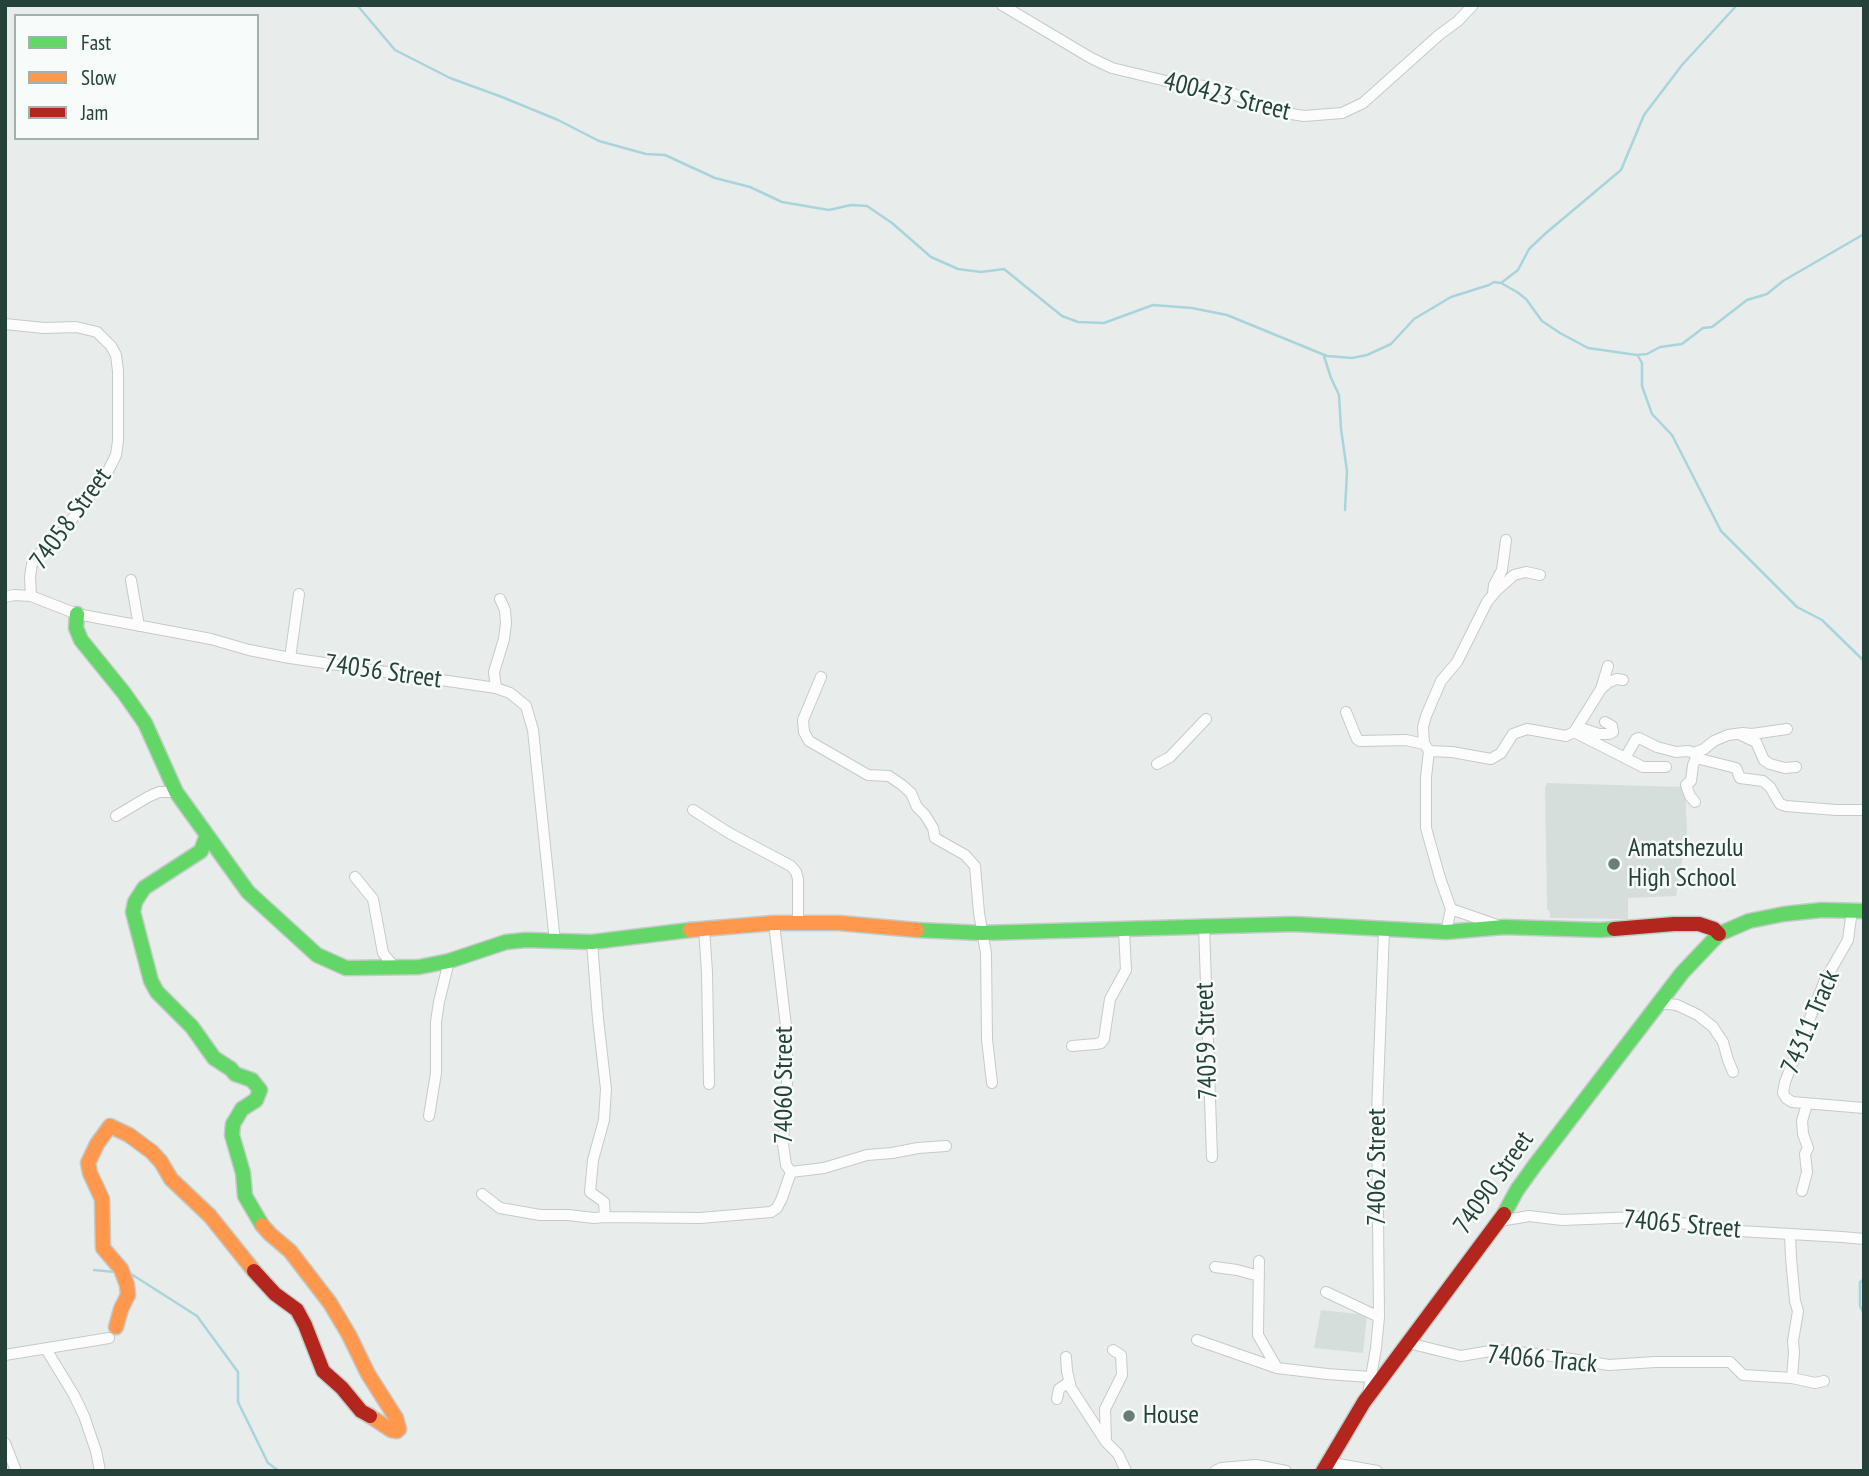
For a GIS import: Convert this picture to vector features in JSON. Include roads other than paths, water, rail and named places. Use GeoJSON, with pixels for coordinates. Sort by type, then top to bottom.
{"type":"FeatureCollection","features":[{"type":"Feature","properties":{"kind":"street","name":"400423 Street"},"geometry":{"type":"LineString","coordinates":[[1002,5],[1112,68],[1170,82],[1225,91],[1285,113],[1304,116],[1342,113],[1363,103],[1474,5]]}},
{"type":"Feature","properties":{"kind":"street","name":"74058 Street"},"geometry":{"type":"LineString","coordinates":[[5,324],[44,328],[76,327],[97,332],[116,355],[118,371],[116,455],[106,475],[56,540],[40,553],[32,564],[31,596]]}},
{"type":"Feature","properties":{"kind":"street"},"geometry":{"type":"LineString","coordinates":[[1493,594],[1494,585],[1502,570],[1506,540]]}},
{"type":"Feature","properties":{"kind":"street"},"geometry":{"type":"LineString","coordinates":[[1446,932],[1451,909],[1426,828],[1427,748],[1423,727],[1441,681],[1457,663],[1476,622],[1493,594],[1521,572],[1540,575]]}},
{"type":"Feature","properties":{"kind":"street"},"geometry":{"type":"LineString","coordinates":[[131,580],[139,626]]}},
{"type":"Feature","properties":{"kind":"street"},"geometry":{"type":"LineString","coordinates":[[290,658],[299,594]]}},
{"type":"Feature","properties":{"kind":"street","name":"74056 Street"},"geometry":{"type":"LineString","coordinates":[[5,597],[31,596],[77,614],[211,639],[290,658],[496,688],[510,693],[526,706],[533,730],[555,942]]}},
{"type":"Feature","properties":{"kind":"street"},"geometry":{"type":"LineString","coordinates":[[496,688],[494,671],[506,623],[505,610],[500,599]]}},
{"type":"Feature","properties":{"kind":"street"},"geometry":{"type":"LineString","coordinates":[[77,614],[77,634],[145,723],[176,792],[248,892],[317,955],[346,968],[419,967],[449,961],[506,942],[592,942],[704,928],[774,923],[839,923],[982,933],[1294,924],[1446,932],[1504,928],[1600,930],[1699,924],[1714,929],[1719,934],[1749,921],[1784,914],[1822,910],[1858,911]]}},
{"type":"Feature","properties":{"kind":"street"},"geometry":{"type":"LineString","coordinates":[[1576,730],[1601,689],[1608,666]]}},
{"type":"Feature","properties":{"kind":"street"},"geometry":{"type":"LineString","coordinates":[[821,677],[803,720],[804,732],[809,741],[868,775],[889,776],[911,793],[917,807],[933,828],[935,838],[965,855],[975,866],[986,953],[986,1039],[992,1083]]}},
{"type":"Feature","properties":{"kind":"street"},"geometry":{"type":"LineString","coordinates":[[1601,689],[1609,682],[1623,680]]}},
{"type":"Feature","properties":{"kind":"street"},"geometry":{"type":"LineString","coordinates":[[1346,712],[1360,741],[1406,740],[1427,748],[1491,759],[1501,753],[1513,734],[1527,729],[1566,736],[1581,728],[1599,734],[1613,732],[1612,726],[1605,722]]}},
{"type":"Feature","properties":{"kind":"street"},"geometry":{"type":"LineString","coordinates":[[1157,764],[1170,757],[1206,719]]}},
{"type":"Feature","properties":{"kind":"street"},"geometry":{"type":"LineString","coordinates":[[1695,802],[1686,785],[1691,781],[1695,756],[1719,738],[1787,729]]}},
{"type":"Feature","properties":{"kind":"street"},"geometry":{"type":"LineString","coordinates":[[1576,730],[1643,767],[1665,768]]}},
{"type":"Feature","properties":{"kind":"street"},"geometry":{"type":"LineString","coordinates":[[1757,744],[1768,732]]}},
{"type":"Feature","properties":{"kind":"street"},"geometry":{"type":"LineString","coordinates":[[1738,734],[1757,744],[1764,760],[1770,764],[1785,768],[1796,767]]}},
{"type":"Feature","properties":{"kind":"street"},"geometry":{"type":"LineString","coordinates":[[1625,758],[1639,738],[1657,747],[1676,752],[1688,751],[1695,756],[1735,768],[1740,778],[1763,781],[1780,804],[1786,806],[1864,810]]}},
{"type":"Feature","properties":{"kind":"street"},"geometry":{"type":"LineString","coordinates":[[116,816],[159,792],[176,792]]}},
{"type":"Feature","properties":{"kind":"street"},"geometry":{"type":"LineString","coordinates":[[693,810],[729,833],[791,866],[798,879],[798,923]]}},
{"type":"Feature","properties":{"kind":"street"},"geometry":{"type":"LineString","coordinates":[[5,1355],[46,1349],[112,1332],[128,1295],[124,1274],[103,1248],[102,1199],[90,1174],[88,1163],[110,1126],[130,1135],[152,1152],[171,1180],[211,1216],[262,1281],[297,1310],[323,1371],[361,1411],[391,1430],[400,1429],[330,1303],[290,1251],[262,1225],[247,1200],[232,1129],[238,1114],[256,1100],[260,1090],[252,1080],[235,1074],[214,1058],[192,1027],[157,992],[151,981],[135,922],[135,902],[144,888],[201,851],[207,835]]}},
{"type":"Feature","properties":{"kind":"street"},"geometry":{"type":"LineString","coordinates":[[355,877],[373,899],[383,953],[391,963],[399,967]]}},
{"type":"Feature","properties":{"kind":"street"},"geometry":{"type":"LineString","coordinates":[[1451,909],[1504,928]]}},
{"type":"Feature","properties":{"kind":"street","name":"74311 Track"},"geometry":{"type":"LineString","coordinates":[[1858,911],[1848,940],[1825,981],[1783,1093],[1792,1102],[1864,1108]]}},
{"type":"Feature","properties":{"kind":"street","name":"74060 Street"},"geometry":{"type":"LineString","coordinates":[[774,923],[787,1035],[783,1144],[786,1165],[791,1172],[824,1168],[867,1155],[946,1146]]}},
{"type":"Feature","properties":{"kind":"street","name":"74059 Street"},"geometry":{"type":"LineString","coordinates":[[1204,926],[1212,1157]]}},
{"type":"Feature","properties":{"kind":"street"},"geometry":{"type":"LineString","coordinates":[[704,928],[709,1084]]}},
{"type":"Feature","properties":{"kind":"street"},"geometry":{"type":"LineString","coordinates":[[1072,1046],[1101,1043],[1104,1038],[1110,999],[1126,970],[1124,930]]}},
{"type":"Feature","properties":{"kind":"street","name":"74062 Street"},"geometry":{"type":"LineString","coordinates":[[1364,1402],[1368,1396],[1379,1317],[1377,1114],[1384,930]]}},
{"type":"Feature","properties":{"kind":"street","name":"74090 Street"},"geometry":{"type":"LineString","coordinates":[[1325,1466],[1364,1402],[1500,1221],[1535,1165],[1682,973],[1719,934]]}},
{"type":"Feature","properties":{"kind":"street"},"geometry":{"type":"LineString","coordinates":[[592,942],[606,1089],[604,1120],[593,1160],[590,1192],[604,1202],[606,1217]]}},
{"type":"Feature","properties":{"kind":"street"},"geometry":{"type":"LineString","coordinates":[[429,1116],[436,1073],[436,1022],[449,961]]}},
{"type":"Feature","properties":{"kind":"street"},"geometry":{"type":"LineString","coordinates":[[1659,1003],[1677,1005],[1698,1015],[1713,1027],[1723,1042],[1733,1072]]}},
{"type":"Feature","properties":{"kind":"street"},"geometry":{"type":"LineString","coordinates":[[1802,1191],[1807,1172],[1805,1154],[1808,1148],[1802,1121],[1807,1104]]}},
{"type":"Feature","properties":{"kind":"street"},"geometry":{"type":"LineString","coordinates":[[482,1194],[500,1208],[548,1216],[700,1218],[771,1212],[782,1198],[791,1172]]}},
{"type":"Feature","properties":{"kind":"street","name":"74065 Street"},"geometry":{"type":"LineString","coordinates":[[1500,1221],[1529,1216],[1562,1220],[1637,1217],[1739,1231],[1864,1239]]}},
{"type":"Feature","properties":{"kind":"street"},"geometry":{"type":"LineString","coordinates":[[1790,1234],[1798,1311],[1793,1341],[1792,1378]]}},
{"type":"Feature","properties":{"kind":"street"},"geometry":{"type":"LineString","coordinates":[[1259,1261],[1258,1335],[1277,1368]]}},
{"type":"Feature","properties":{"kind":"street"},"geometry":{"type":"LineString","coordinates":[[1215,1267],[1259,1276]]}},
{"type":"Feature","properties":{"kind":"street"},"geometry":{"type":"LineString","coordinates":[[1326,1293],[1379,1317]]}},
{"type":"Feature","properties":{"kind":"street"},"geometry":{"type":"LineString","coordinates":[[1197,1340],[1277,1368],[1370,1377]]}},
{"type":"Feature","properties":{"kind":"street","name":"74066 Track"},"geometry":{"type":"LineString","coordinates":[[1408,1343],[1461,1356],[1496,1350],[1609,1365],[1676,1361],[1730,1362],[1743,1375],[1792,1378],[1815,1383],[1824,1381]]}},
{"type":"Feature","properties":{"kind":"street"},"geometry":{"type":"LineString","coordinates":[[1376,1348],[1392,1365]]}},
{"type":"Feature","properties":{"kind":"street"},"geometry":{"type":"LineString","coordinates":[[46,1349],[84,1416],[100,1471]]}},
{"type":"Feature","properties":{"kind":"street"},"geometry":{"type":"LineString","coordinates":[[1106,1441],[1105,1409],[1122,1375],[1118,1351]]}},
{"type":"Feature","properties":{"kind":"street"},"geometry":{"type":"LineString","coordinates":[[1066,1357],[1071,1388],[1106,1441],[1118,1454],[1126,1471]]}},
{"type":"Feature","properties":{"kind":"street"},"geometry":{"type":"LineString","coordinates":[[1057,1399],[1059,1389],[1069,1382]]}},
{"type":"Feature","properties":{"kind":"street"},"geometry":{"type":"LineString","coordinates":[[5,1443],[16,1471]]}},
{"type":"Feature","properties":{"kind":"street"},"geometry":{"type":"LineString","coordinates":[[1215,1471],[1256,1465],[1286,1471]]}},
{"type":"Feature","properties":{"kind":"street"},"geometry":{"type":"LineString","coordinates":[[1325,1466],[1377,1471]]}},
{"type":"Feature","properties":{"kind":"waterway"},"geometry":{"type":"LineString","coordinates":[[357,5],[395,50],[450,78],[558,120],[599,141],[646,154],[665,155],[715,178],[750,187],[782,202],[829,210],[851,205],[867,206],[892,223],[931,257],[958,269],[981,272],[1004,269],[1062,316],[1078,322],[1104,323],[1153,305],[1192,308],[1227,315],[1327,356],[1352,358],[1367,355],[1391,344],[1414,319],[1451,297],[1494,282],[1517,292],[1526,299],[1542,321],[1588,348],[1647,354],[1660,347],[1682,344],[1703,328],[1712,327],[1747,300],[1767,294],[1783,281],[1864,234]]}},
{"type":"Feature","properties":{"kind":"waterway"},"geometry":{"type":"LineString","coordinates":[[1501,283],[1518,270],[1529,249],[1621,170],[1644,115],[1682,65],[1737,5]]}},
{"type":"Feature","properties":{"kind":"waterway"},"geometry":{"type":"LineString","coordinates":[[1324,356],[1339,395],[1347,471],[1345,510]]}},
{"type":"Feature","properties":{"kind":"waterway"},"geometry":{"type":"LineString","coordinates":[[1638,356],[1642,363],[1642,386],[1652,414],[1672,435],[1721,531],[1797,607],[1822,620],[1864,661]]}},
{"type":"Feature","properties":{"kind":"waterway"},"geometry":{"type":"LineString","coordinates":[[94,1270],[115,1272]]}},
{"type":"Feature","properties":{"kind":"waterway"},"geometry":{"type":"LineString","coordinates":[[128,1272],[197,1316],[238,1372],[238,1402],[268,1463],[279,1471]]}},
{"type":"Feature","properties":{"kind":"waterway"},"geometry":{"type":"LineString","coordinates":[[1864,1279],[1860,1282],[1860,1306],[1864,1314]]}},
{"type":"Feature","properties":{"kind":"place","name":"Amatshezulu High School"},"geometry":{"type":"Point","coordinates":[1614,864]}},
{"type":"Feature","properties":{"kind":"place","name":"House"},"geometry":{"type":"Point","coordinates":[1129,1416]}}]}
